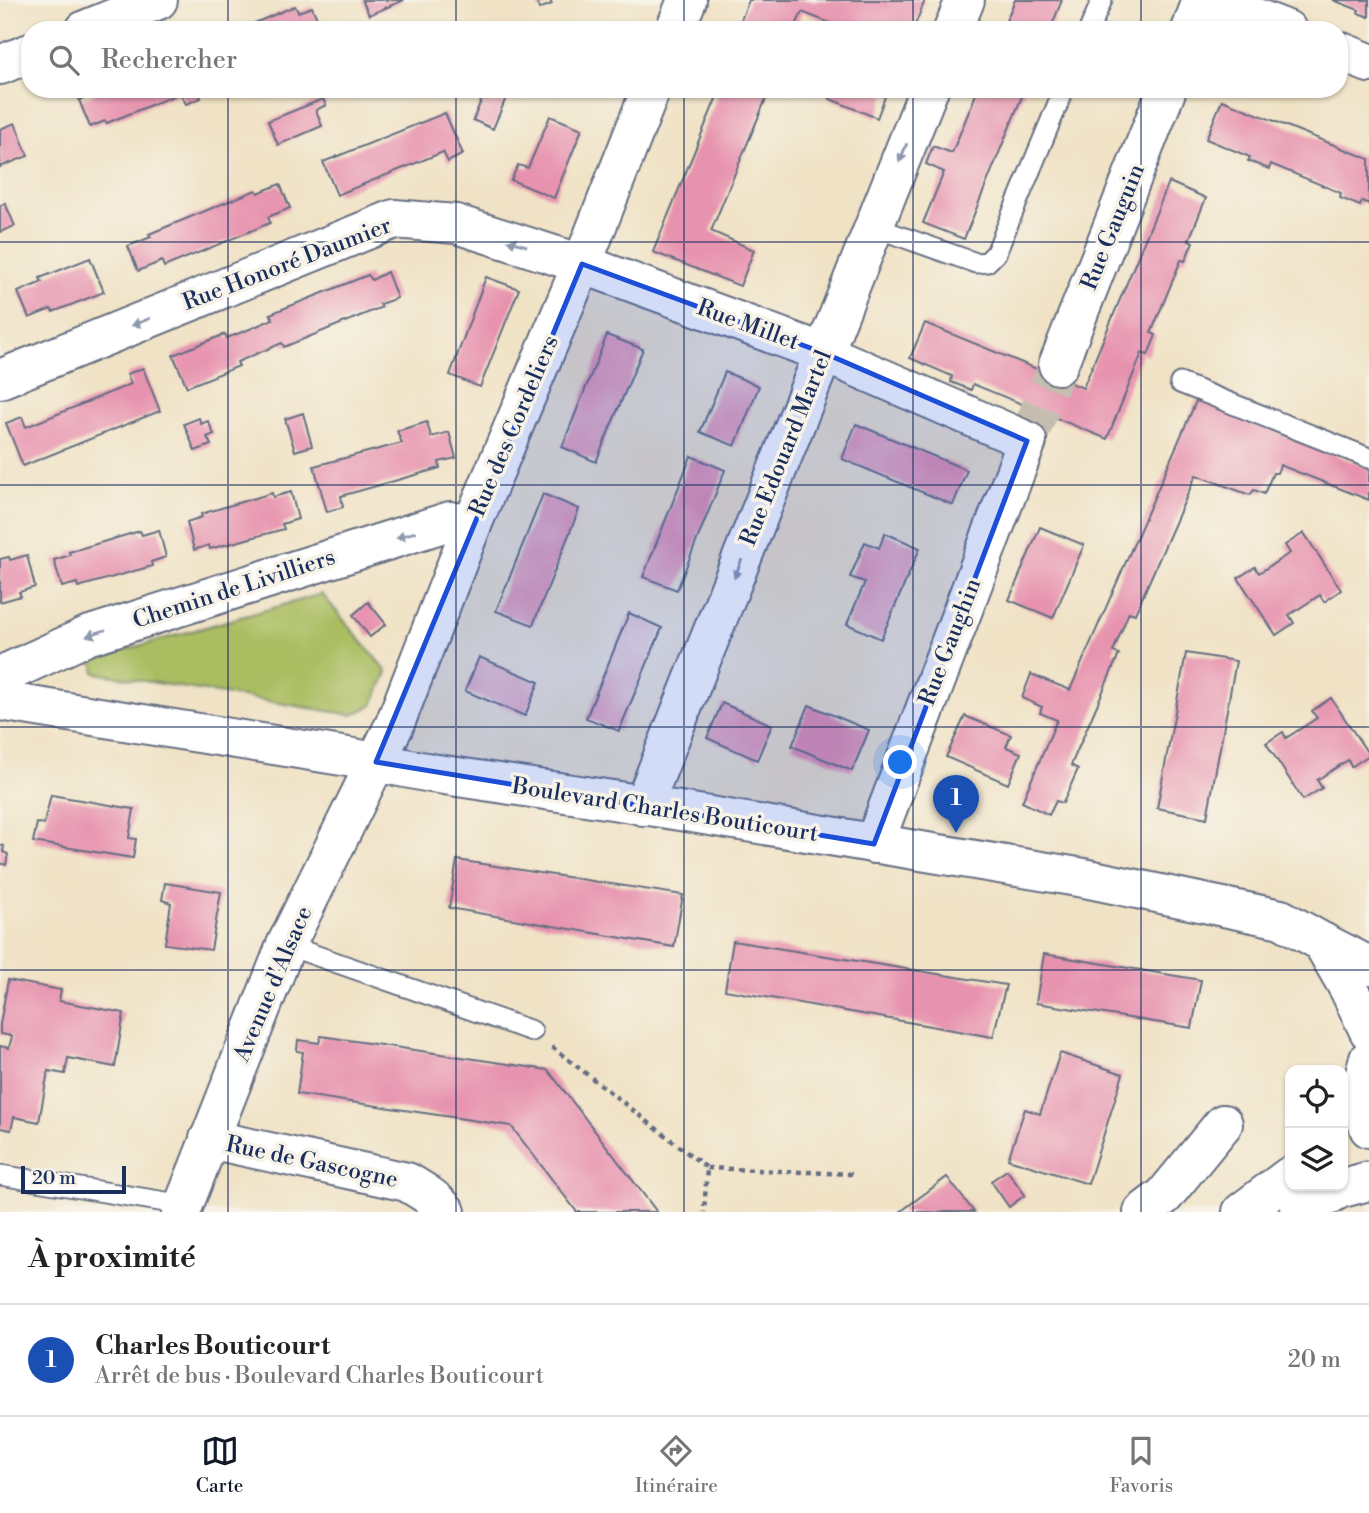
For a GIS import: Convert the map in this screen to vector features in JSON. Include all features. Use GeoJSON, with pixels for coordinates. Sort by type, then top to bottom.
{"type":"FeatureCollection","features":[{"type":"Feature","properties":{"kind":"street"},"geometry":{"type":"LineString","coordinates":[[107,21],[158,0]]}},
{"type":"Feature","properties":{"kind":"street"},"geometry":{"type":"LineString","coordinates":[[679,21],[687,0]]}},
{"type":"Feature","properties":{"kind":"street"},"geometry":{"type":"LineString","coordinates":[[957,21],[965,0]]}},
{"type":"Feature","properties":{"kind":"street"},"geometry":{"type":"LineString","coordinates":[[1201,21],[1222,2],[1266,21]]}},
{"type":"Feature","properties":{"kind":"street"},"geometry":{"type":"LineString","coordinates":[[1348,55],[1369,63]]}},
{"type":"Feature","properties":{"kind":"street"},"geometry":{"type":"LineString","coordinates":[[0,65],[21,57]]}},
{"type":"Feature","properties":{"kind":"street","name":"Rue des Cordeliers"},"geometry":{"type":"LineString","coordinates":[[376,762],[394,726],[472,525],[582,264],[647,98]]}},
{"type":"Feature","properties":{"kind":"street","name":"Rue Edouard Martel"},"geometry":{"type":"LineString","coordinates":[[643,806],[925,98]]}},
{"type":"Feature","properties":{"kind":"street","name":"Rue Gauguin"},"geometry":{"type":"LineString","coordinates":[[1058,365],[1163,98]]}},
{"type":"Feature","properties":{"kind":"street","name":"Rue Honoré Daumier"},"geometry":{"type":"LineString","coordinates":[[0,379],[394,219],[456,224],[582,264]]}},
{"type":"Feature","properties":{"kind":"street","name":"Rue Millet"},"geometry":{"type":"LineString","coordinates":[[582,264],[824,353],[1027,441]]}},
{"type":"Feature","properties":{"kind":"street","name":"Rue Gaughin"},"geometry":{"type":"LineString","coordinates":[[874,844],[1027,441]]}},
{"type":"Feature","properties":{"kind":"street","name":"Chemin de Livilliers"},"geometry":{"type":"LineString","coordinates":[[0,676],[87,636],[450,521],[472,525]]}},
{"type":"Feature","properties":{"kind":"street","name":"Boulevard Charles Bouticourt"},"geometry":{"type":"LineString","coordinates":[[0,701],[1084,878],[1281,919],[1369,966]]}},
{"type":"Feature","properties":{"kind":"street","name":"Avenue d'Alsace"},"geometry":{"type":"LineString","coordinates":[[183,1209],[286,945],[376,762]]}},
{"type":"Feature","properties":{"kind":"street"},"geometry":{"type":"LineString","coordinates":[[1322,942],[1369,1031]]}},
{"type":"Feature","properties":{"kind":"street"},"geometry":{"type":"LineString","coordinates":[[1358,1121],[1369,1059]]}},
{"type":"Feature","properties":{"kind":"street"},"geometry":{"type":"LineString","coordinates":[[1158,1208],[1164,1196],[1223,1124]]}},
{"type":"Feature","properties":{"kind":"street","name":"Rue de Gascogne"},"geometry":{"type":"LineString","coordinates":[[209,1139],[407,1182],[425,1192],[446,1212]]}},
{"type":"Feature","properties":{"kind":"street"},"geometry":{"type":"LineString","coordinates":[[1242,1212],[1285,1180]]}},
{"type":"Feature","properties":{"kind":"street"},"geometry":{"type":"LineString","coordinates":[[1298,1212],[1339,1189],[1369,1181]]}},
{"type":"Feature","properties":{"kind":"lane"},"geometry":{"type":"LineString","coordinates":[[1093,21],[1102,0]]}},
{"type":"Feature","properties":{"kind":"lane"},"geometry":{"type":"LineString","coordinates":[[874,227],[976,263],[987,262],[996,253],[1060,98]]}},
{"type":"Feature","properties":{"kind":"lane"},"geometry":{"type":"LineString","coordinates":[[1180,383],[1369,458]]}},
{"type":"Feature","properties":{"kind":"lane"},"geometry":{"type":"LineString","coordinates":[[286,945],[532,1031]]}},
{"type":"Feature","properties":{"kind":"lane"},"geometry":{"type":"LineString","coordinates":[[0,1175],[183,1209]]}},
{"type":"Feature","properties":{"kind":"path"},"geometry":{"type":"LineString","coordinates":[[532,1031],[707,1168],[853,1174]]}},
{"type":"Feature","properties":{"kind":"path"},"geometry":{"type":"LineString","coordinates":[[704,1212],[707,1168]]}},
{"type":"Feature","properties":{"kind":"highlighted area"},"geometry":{"type":"Polygon","coordinates":[[[582,264],[824,353],[1027,441],[874,844],[376,762],[582,264]]]}},
{"type":"Feature","properties":{"kind":"green space"},"geometry":{"type":"Polygon","coordinates":[[[322,594],[387,672],[373,705],[352,715],[95,673],[93,659],[322,594]]]}},
{"type":"Feature","properties":{"kind":"building"},"geometry":{"type":"Polygon","coordinates":[[[362,0],[404,0],[369,15],[362,0]]]}},
{"type":"Feature","properties":{"kind":"building"},"geometry":{"type":"Polygon","coordinates":[[[536,0],[550,0],[552,4],[539,9],[536,0]]]}},
{"type":"Feature","properties":{"kind":"building"},"geometry":{"type":"Polygon","coordinates":[[[749,0],[925,0],[917,21],[825,21],[802,12],[798,21],[741,21],[749,0]]]}},
{"type":"Feature","properties":{"kind":"building"},"geometry":{"type":"Polygon","coordinates":[[[1015,0],[1062,0],[1054,21],[1006,21],[1015,0]]]}},
{"type":"Feature","properties":{"kind":"building"},"geometry":{"type":"Polygon","coordinates":[[[1333,0],[1369,0],[1369,17],[1358,13],[1359,10],[1333,0]]]}},
{"type":"Feature","properties":{"kind":"building"},"geometry":{"type":"Polygon","coordinates":[[[295,6],[298,12],[312,7],[318,21],[259,21],[295,6]]]}},
{"type":"Feature","properties":{"kind":"building"},"geometry":{"type":"Polygon","coordinates":[[[168,98],[107,123],[105,121],[90,127],[79,100],[168,98]]]}},
{"type":"Feature","properties":{"kind":"building"},"geometry":{"type":"Polygon","coordinates":[[[183,98],[201,98],[186,104],[183,98]]]}},
{"type":"Feature","properties":{"kind":"building"},"geometry":{"type":"Polygon","coordinates":[[[482,98],[506,98],[493,129],[473,120],[482,98]]]}},
{"type":"Feature","properties":{"kind":"building"},"geometry":{"type":"Polygon","coordinates":[[[716,98],[766,98],[711,231],[754,250],[740,286],[653,252],[716,98]]]}},
{"type":"Feature","properties":{"kind":"building"},"geometry":{"type":"Polygon","coordinates":[[[830,98],[885,98],[877,118],[830,98]]]}},
{"type":"Feature","properties":{"kind":"building"},"geometry":{"type":"Polygon","coordinates":[[[974,98],[1021,98],[964,239],[923,223],[944,172],[926,164],[933,146],[952,153],[974,98]]]}},
{"type":"Feature","properties":{"kind":"building"},"geometry":{"type":"Polygon","coordinates":[[[323,99],[326,105],[316,110],[322,126],[278,145],[268,121],[323,99]]]}},
{"type":"Feature","properties":{"kind":"building"},"geometry":{"type":"Polygon","coordinates":[[[1222,100],[1369,159],[1369,204],[1362,201],[1360,206],[1340,198],[1341,193],[1271,164],[1269,169],[1248,161],[1250,157],[1206,139],[1222,100]]]}},
{"type":"Feature","properties":{"kind":"building"},"geometry":{"type":"Polygon","coordinates":[[[445,113],[463,154],[448,162],[443,152],[337,195],[323,162],[445,113]]]}},
{"type":"Feature","properties":{"kind":"building"},"geometry":{"type":"Polygon","coordinates":[[[550,116],[582,129],[554,198],[511,180],[518,165],[528,168],[550,116]]]}},
{"type":"Feature","properties":{"kind":"building"},"geometry":{"type":"Polygon","coordinates":[[[15,123],[28,156],[0,167],[0,129],[15,123]]]}},
{"type":"Feature","properties":{"kind":"building"},"geometry":{"type":"Polygon","coordinates":[[[1169,182],[1206,198],[1189,240],[1193,242],[1185,261],[1181,260],[1151,333],[1156,335],[1148,355],[1142,353],[1107,439],[973,384],[971,390],[951,382],[952,376],[910,358],[925,323],[1083,388],[1169,182]]]}},
{"type":"Feature","properties":{"kind":"building"},"geometry":{"type":"Polygon","coordinates":[[[280,184],[290,208],[268,217],[270,223],[164,267],[162,261],[138,271],[128,246],[151,237],[149,234],[256,190],[258,193],[280,184]]]}},
{"type":"Feature","properties":{"kind":"building"},"geometry":{"type":"Polygon","coordinates":[[[5,203],[15,226],[0,232],[0,206],[5,203]]]}},
{"type":"Feature","properties":{"kind":"building"},"geometry":{"type":"Polygon","coordinates":[[[90,258],[104,292],[53,312],[51,309],[29,318],[18,292],[42,282],[40,278],[90,258]]]}},
{"type":"Feature","properties":{"kind":"building"},"geometry":{"type":"Polygon","coordinates":[[[387,272],[397,298],[380,304],[382,307],[284,347],[282,343],[237,362],[239,366],[187,387],[173,355],[225,334],[227,338],[250,329],[273,319],[270,314],[368,275],[372,280],[387,272]]]}},
{"type":"Feature","properties":{"kind":"building"},"geometry":{"type":"Polygon","coordinates":[[[486,277],[519,289],[480,387],[450,375],[486,277]]]}},
{"type":"Feature","properties":{"kind":"building"},"geometry":{"type":"Polygon","coordinates":[[[607,335],[643,349],[596,462],[562,447],[607,335]]]}},
{"type":"Feature","properties":{"kind":"building"},"geometry":{"type":"Polygon","coordinates":[[[143,368],[160,411],[23,466],[6,423],[22,417],[26,427],[131,384],[127,374],[143,368]]]}},
{"type":"Feature","properties":{"kind":"building"},"geometry":{"type":"Polygon","coordinates":[[[725,372],[759,386],[735,446],[700,432],[725,372]]]}},
{"type":"Feature","properties":{"kind":"building"},"geometry":{"type":"Polygon","coordinates":[[[1197,399],[1369,468],[1369,500],[1280,465],[1277,473],[1273,473],[1264,494],[1254,490],[1250,495],[1196,475],[1135,614],[1129,612],[1113,652],[1119,654],[1071,765],[1078,769],[1063,803],[1056,801],[1049,815],[1022,802],[1057,720],[1040,713],[1042,707],[1022,698],[1031,674],[1070,690],[1197,399]]]}},
{"type":"Feature","properties":{"kind":"building"},"geometry":{"type":"Polygon","coordinates":[[[303,413],[312,446],[295,451],[285,419],[303,413]]]}},
{"type":"Feature","properties":{"kind":"building"},"geometry":{"type":"Polygon","coordinates":[[[199,418],[201,424],[208,421],[214,434],[207,437],[211,445],[195,451],[184,424],[199,418]]]}},
{"type":"Feature","properties":{"kind":"building"},"geometry":{"type":"Polygon","coordinates":[[[427,422],[431,437],[449,432],[456,458],[439,462],[440,468],[341,496],[343,507],[327,512],[314,466],[402,443],[397,431],[427,422]]]}},
{"type":"Feature","properties":{"kind":"building"},"geometry":{"type":"Polygon","coordinates":[[[856,424],[967,470],[953,505],[842,459],[856,424]]]}},
{"type":"Feature","properties":{"kind":"building"},"geometry":{"type":"Polygon","coordinates":[[[691,456],[725,470],[677,590],[643,577],[691,456]]]}},
{"type":"Feature","properties":{"kind":"building"},"geometry":{"type":"Polygon","coordinates":[[[291,492],[298,519],[282,524],[284,529],[210,549],[209,545],[194,550],[187,522],[202,517],[201,514],[272,493],[273,497],[291,492]]]}},
{"type":"Feature","properties":{"kind":"building"},"geometry":{"type":"Polygon","coordinates":[[[543,494],[579,509],[533,625],[496,611],[543,494]]]}},
{"type":"Feature","properties":{"kind":"building"},"geometry":{"type":"Polygon","coordinates":[[[1040,527],[1084,545],[1053,618],[1009,600],[1040,527]]]}},
{"type":"Feature","properties":{"kind":"building"},"geometry":{"type":"Polygon","coordinates":[[[159,530],[166,557],[151,562],[152,566],[78,587],[77,583],[62,587],[54,560],[70,555],[69,552],[140,531],[142,535],[159,530]]]}},
{"type":"Feature","properties":{"kind":"building"},"geometry":{"type":"Polygon","coordinates":[[[885,533],[920,548],[881,639],[847,624],[865,582],[850,577],[865,542],[879,548],[885,533]]]}},
{"type":"Feature","properties":{"kind":"building"},"geometry":{"type":"Polygon","coordinates":[[[1304,533],[1341,590],[1324,602],[1320,595],[1289,615],[1294,623],[1276,635],[1238,578],[1255,567],[1259,573],[1290,553],[1285,545],[1304,533]]]}},
{"type":"Feature","properties":{"kind":"building"},"geometry":{"type":"Polygon","coordinates":[[[27,555],[35,587],[19,592],[21,596],[0,602],[0,559],[9,557],[10,560],[27,555]]]}},
{"type":"Feature","properties":{"kind":"building"},"geometry":{"type":"Polygon","coordinates":[[[368,602],[386,624],[370,637],[353,615],[368,602]]]}},
{"type":"Feature","properties":{"kind":"building"},"geometry":{"type":"Polygon","coordinates":[[[629,613],[662,628],[619,731],[586,718],[629,613]]]}},
{"type":"Feature","properties":{"kind":"building"},"geometry":{"type":"Polygon","coordinates":[[[1186,653],[1236,661],[1207,818],[1157,808],[1186,653]]]}},
{"type":"Feature","properties":{"kind":"building"},"geometry":{"type":"Polygon","coordinates":[[[479,657],[539,682],[525,716],[465,691],[479,657]]]}},
{"type":"Feature","properties":{"kind":"building"},"geometry":{"type":"Polygon","coordinates":[[[1331,698],[1369,755],[1351,767],[1348,760],[1317,780],[1322,788],[1303,800],[1266,743],[1283,732],[1286,738],[1317,718],[1312,711],[1331,698]]]}},
{"type":"Feature","properties":{"kind":"building"},"geometry":{"type":"Polygon","coordinates":[[[722,703],[772,725],[757,760],[707,738],[722,703]]]}},
{"type":"Feature","properties":{"kind":"building"},"geometry":{"type":"Polygon","coordinates":[[[809,705],[869,730],[852,771],[792,746],[809,705]]]}},
{"type":"Feature","properties":{"kind":"building"},"geometry":{"type":"Polygon","coordinates":[[[965,716],[1011,735],[1006,747],[1021,753],[1008,784],[946,757],[965,716]]]}},
{"type":"Feature","properties":{"kind":"building"},"geometry":{"type":"Polygon","coordinates":[[[51,795],[134,809],[129,838],[136,839],[133,858],[33,842],[37,823],[44,824],[51,795]]]}},
{"type":"Feature","properties":{"kind":"building"},"geometry":{"type":"Polygon","coordinates":[[[0,845],[4,846],[3,852],[8,854],[6,865],[0,863],[0,845]]]}},
{"type":"Feature","properties":{"kind":"building"},"geometry":{"type":"Polygon","coordinates":[[[457,860],[683,895],[674,947],[449,908],[457,860]]]}},
{"type":"Feature","properties":{"kind":"building"},"geometry":{"type":"Polygon","coordinates":[[[165,883],[221,892],[211,950],[165,944],[171,903],[162,900],[165,883]]]}},
{"type":"Feature","properties":{"kind":"building"},"geometry":{"type":"Polygon","coordinates":[[[733,941],[1006,985],[993,1037],[725,990],[733,941]]]}},
{"type":"Feature","properties":{"kind":"building"},"geometry":{"type":"Polygon","coordinates":[[[1044,954],[1201,980],[1192,1028],[1036,1003],[1044,954]]]}},
{"type":"Feature","properties":{"kind":"building"},"geometry":{"type":"Polygon","coordinates":[[[8,980],[61,990],[59,1001],[124,1013],[115,1067],[68,1058],[65,1074],[48,1071],[39,1122],[14,1117],[11,1130],[0,1128],[0,1046],[9,1048],[12,1036],[0,1034],[8,980]]]}},
{"type":"Feature","properties":{"kind":"building"},"geometry":{"type":"Polygon","coordinates":[[[321,1036],[548,1070],[657,1212],[577,1212],[511,1126],[297,1094],[303,1052],[297,1051],[298,1040],[319,1043],[321,1036]]]}},
{"type":"Feature","properties":{"kind":"building"},"geometry":{"type":"Polygon","coordinates":[[[1060,1053],[1123,1074],[1088,1184],[1008,1159],[1025,1109],[1040,1114],[1060,1053]]]}},
{"type":"Feature","properties":{"kind":"building"},"geometry":{"type":"Polygon","coordinates":[[[1007,1170],[1025,1195],[1009,1207],[991,1181],[1007,1170]]]}},
{"type":"Feature","properties":{"kind":"building"},"geometry":{"type":"Polygon","coordinates":[[[947,1177],[974,1212],[900,1212],[947,1177]]]}},
{"type":"Feature","properties":{"kind":"tunnel"},"geometry":{"type":"LineString","coordinates":[[1027,441],[1058,365]]}},
{"type":"Feature","properties":{"kind":"place","name":"Charles Bouticourt"},"geometry":{"type":"Point","coordinates":[956,833]}}]}
